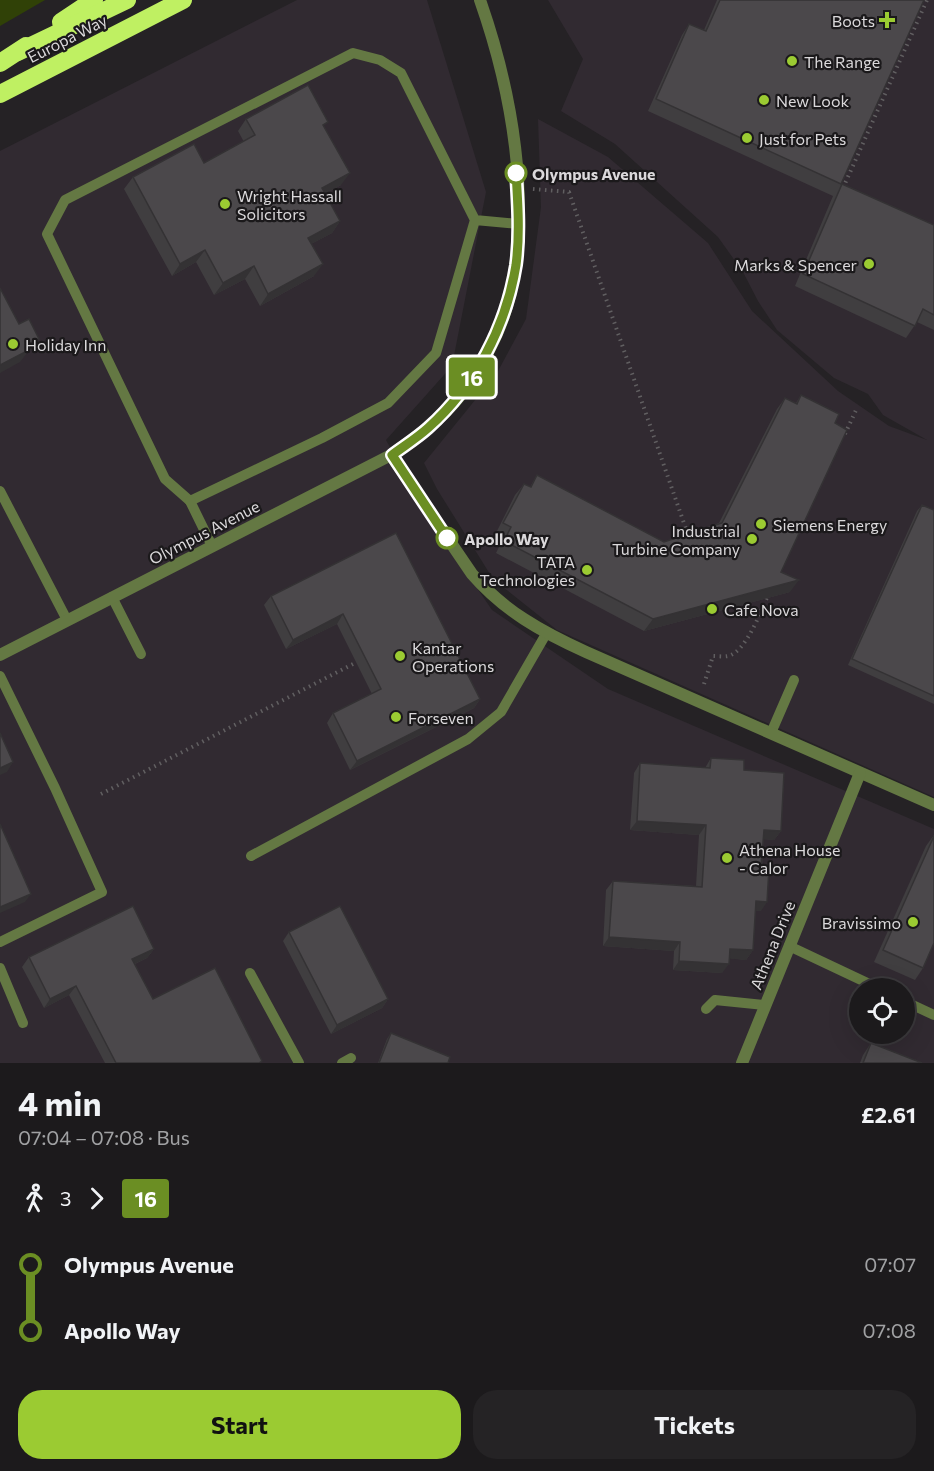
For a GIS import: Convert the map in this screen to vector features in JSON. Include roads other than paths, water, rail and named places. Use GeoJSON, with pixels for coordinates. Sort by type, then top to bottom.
{"type":"FeatureCollection","features":[{"type":"Feature","properties":{"kind":"highway","name":"Europa Way"},"geometry":{"type":"LineString","coordinates":[[0,63],[94,0]]}},
{"type":"Feature","properties":{"kind":"highway"},"geometry":{"type":"LineString","coordinates":[[18,52],[127,0]]}},
{"type":"Feature","properties":{"kind":"highway","name":"Europa Way"},"geometry":{"type":"LineString","coordinates":[[0,94],[183,0]]}},
{"type":"Feature","properties":{"kind":"street","name":"Olympus Avenue"},"geometry":{"type":"LineString","coordinates":[[0,655],[392,455],[427,429],[459,396],[479,366],[494,336],[509,300],[516,263],[518,224],[513,135],[498,59],[480,0]]}},
{"type":"Feature","properties":{"kind":"street"},"geometry":{"type":"LineString","coordinates":[[392,455],[472,574],[504,607],[546,634],[934,805]]}},
{"type":"Feature","properties":{"kind":"street","name":"Athena Drive"},"geometry":{"type":"LineString","coordinates":[[742,1063],[860,773]]}},
{"type":"Feature","properties":{"kind":"lane"},"geometry":{"type":"LineString","coordinates":[[190,501],[322,438],[388,403],[436,353],[476,220],[401,73],[380,60],[353,52],[65,200],[47,234],[165,480],[190,501],[212,546]]}},
{"type":"Feature","properties":{"kind":"lane"},"geometry":{"type":"LineString","coordinates":[[476,220],[518,224]]}},
{"type":"Feature","properties":{"kind":"lane"},"geometry":{"type":"LineString","coordinates":[[0,491],[67,620]]}},
{"type":"Feature","properties":{"kind":"lane"},"geometry":{"type":"LineString","coordinates":[[112,597],[141,654]]}},
{"type":"Feature","properties":{"kind":"lane"},"geometry":{"type":"LineString","coordinates":[[251,856],[468,740],[501,712],[546,634]]}},
{"type":"Feature","properties":{"kind":"lane"},"geometry":{"type":"LineString","coordinates":[[0,676],[55,788],[102,892],[0,942]]}},
{"type":"Feature","properties":{"kind":"lane"},"geometry":{"type":"LineString","coordinates":[[771,733],[794,680]]}},
{"type":"Feature","properties":{"kind":"lane"},"geometry":{"type":"LineString","coordinates":[[789,946],[857,978]]}},
{"type":"Feature","properties":{"kind":"lane"},"geometry":{"type":"LineString","coordinates":[[0,968],[23,1023]]}},
{"type":"Feature","properties":{"kind":"lane"},"geometry":{"type":"LineString","coordinates":[[250,973],[299,1063]]}},
{"type":"Feature","properties":{"kind":"lane"},"geometry":{"type":"LineString","coordinates":[[706,1009],[715,1000],[765,1005]]}},
{"type":"Feature","properties":{"kind":"lane"},"geometry":{"type":"LineString","coordinates":[[915,1006],[934,1016]]}},
{"type":"Feature","properties":{"kind":"place","name":"Boots"},"geometry":{"type":"Point","coordinates":[887,20]}},
{"type":"Feature","properties":{"kind":"place","name":"The Range"},"geometry":{"type":"Point","coordinates":[792,61]}},
{"type":"Feature","properties":{"kind":"place","name":"New Look"},"geometry":{"type":"Point","coordinates":[764,100]}},
{"type":"Feature","properties":{"kind":"place","name":"Just for Pets"},"geometry":{"type":"Point","coordinates":[747,138]}},
{"type":"Feature","properties":{"kind":"place","name":"Olympus Avenue"},"geometry":{"type":"Point","coordinates":[516,173]}},
{"type":"Feature","properties":{"kind":"place","name":"Wright Hassall Solicitors"},"geometry":{"type":"Point","coordinates":[225,204]}},
{"type":"Feature","properties":{"kind":"place","name":"Marks & Spencer"},"geometry":{"type":"Point","coordinates":[869,264]}},
{"type":"Feature","properties":{"kind":"place","name":"Holiday Inn"},"geometry":{"type":"Point","coordinates":[13,344]}},
{"type":"Feature","properties":{"kind":"place","name":"Siemens Energy"},"geometry":{"type":"Point","coordinates":[761,524]}},
{"type":"Feature","properties":{"kind":"place","name":"Apollo Way"},"geometry":{"type":"Point","coordinates":[447,538]}},
{"type":"Feature","properties":{"kind":"place","name":"Industrial Turbine Company"},"geometry":{"type":"Point","coordinates":[752,539]}},
{"type":"Feature","properties":{"kind":"place","name":"TATA Technologies"},"geometry":{"type":"Point","coordinates":[587,570]}},
{"type":"Feature","properties":{"kind":"place","name":"Cafe Nova"},"geometry":{"type":"Point","coordinates":[712,609]}},
{"type":"Feature","properties":{"kind":"place","name":"Kantar Operations"},"geometry":{"type":"Point","coordinates":[400,656]}},
{"type":"Feature","properties":{"kind":"place","name":"Forseven"},"geometry":{"type":"Point","coordinates":[396,717]}},
{"type":"Feature","properties":{"kind":"place","name":"Athena House - Calor"},"geometry":{"type":"Point","coordinates":[727,858]}},
{"type":"Feature","properties":{"kind":"place","name":"Bravissimo"},"geometry":{"type":"Point","coordinates":[913,922]}}]}
